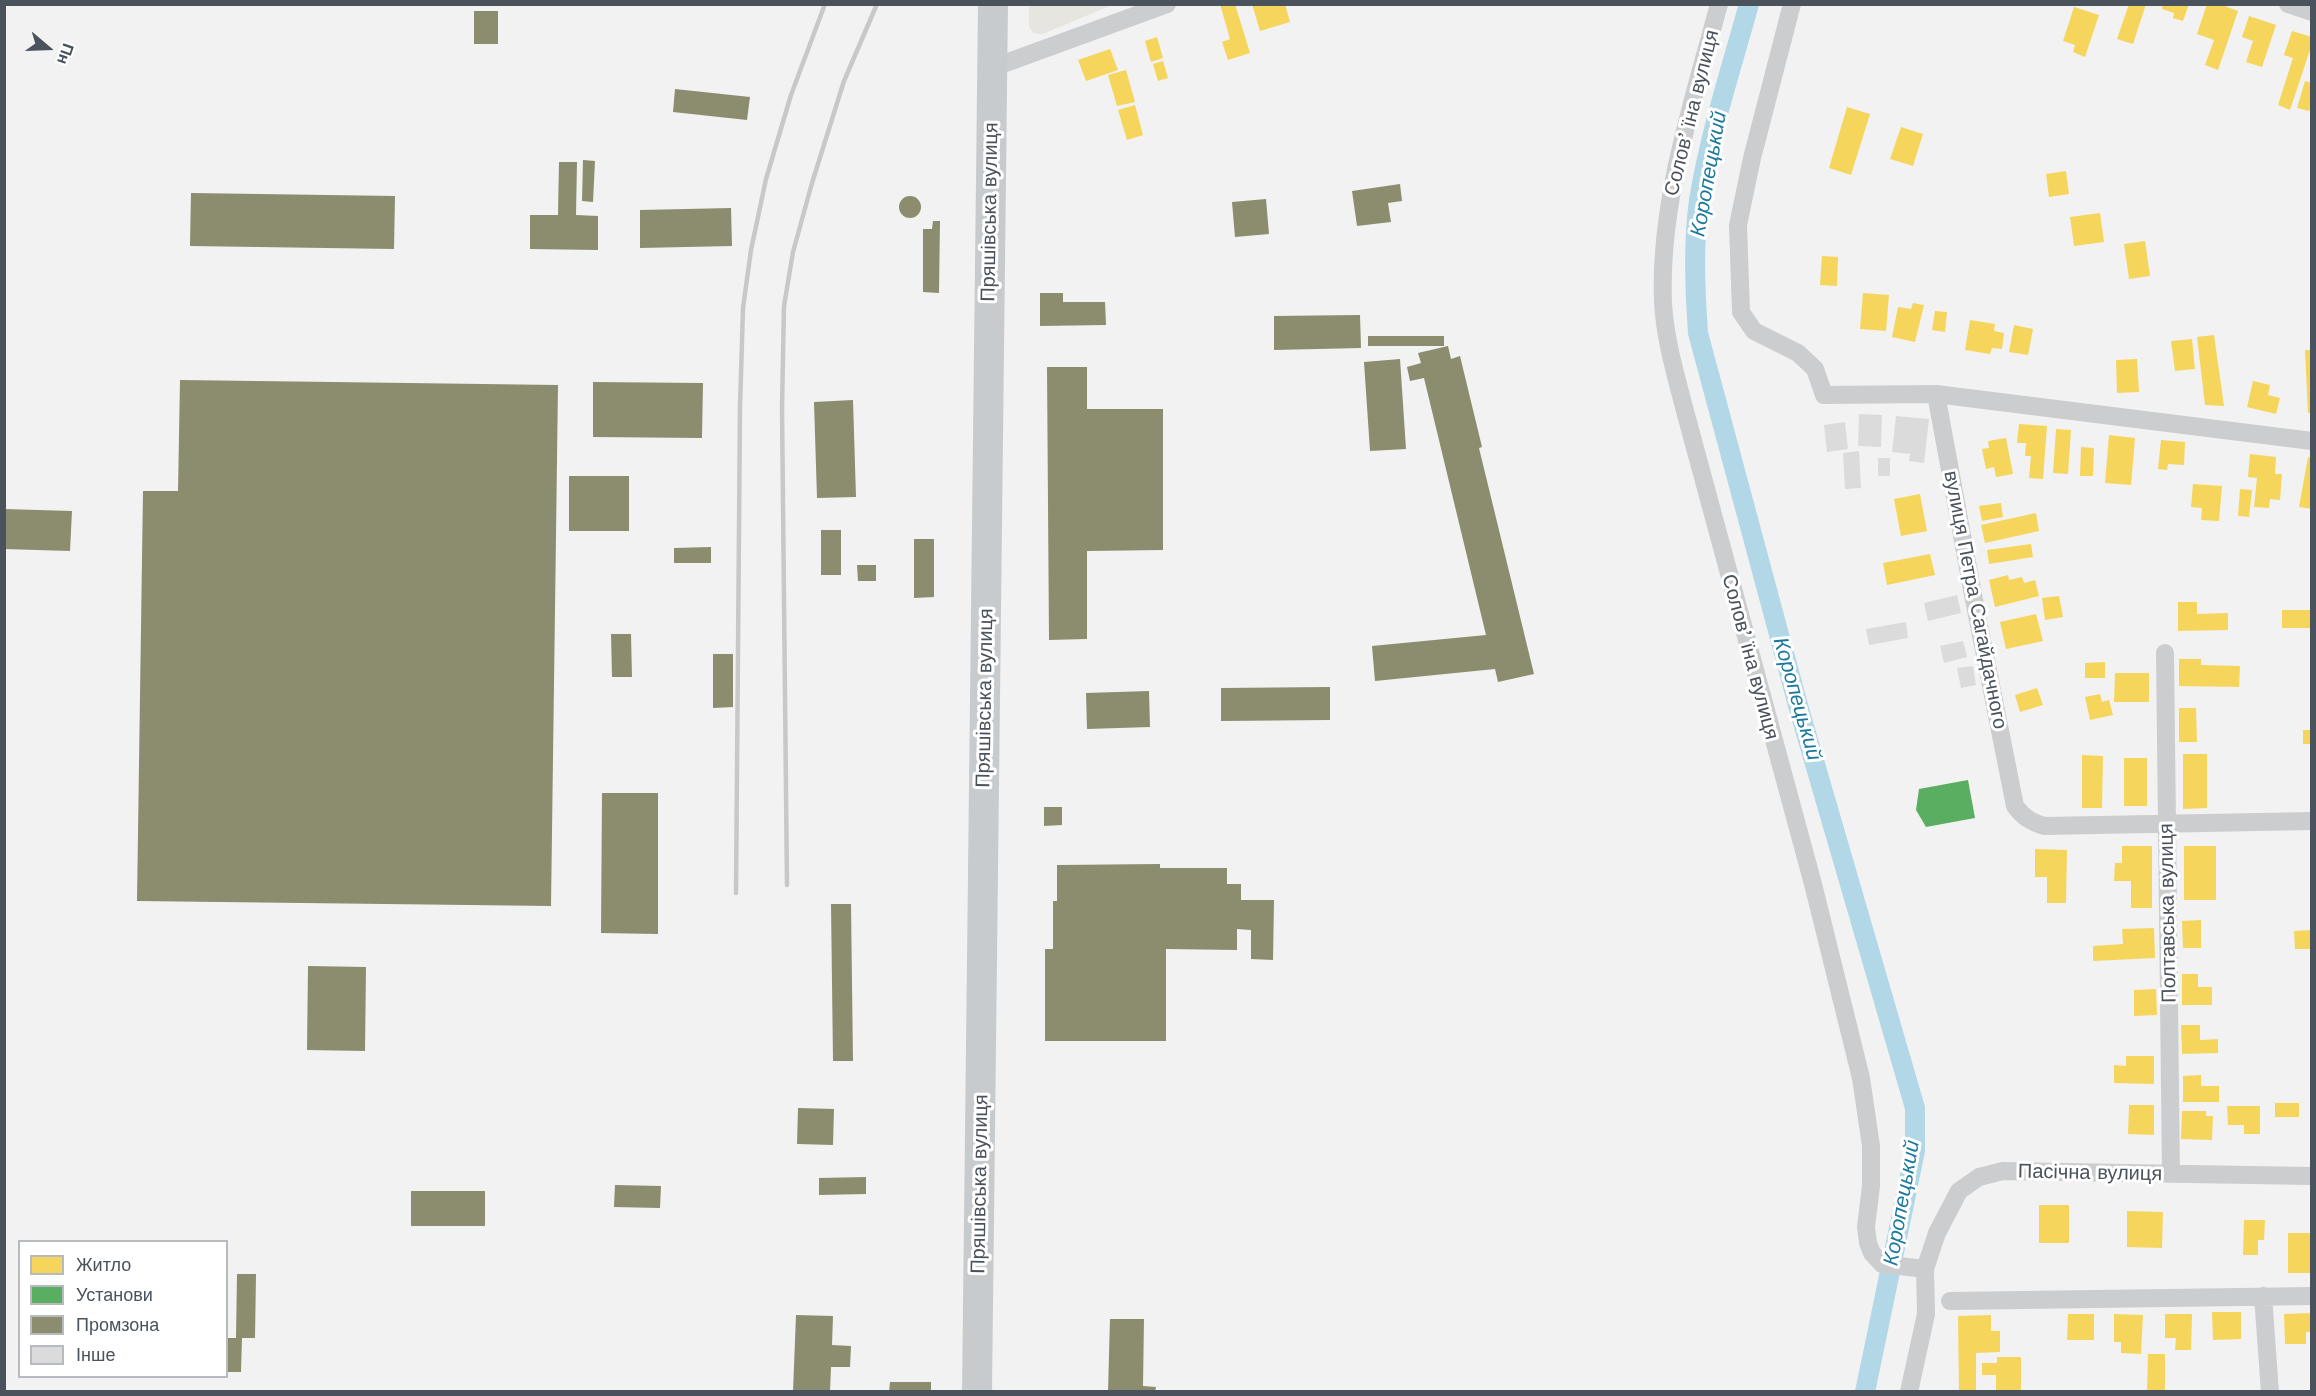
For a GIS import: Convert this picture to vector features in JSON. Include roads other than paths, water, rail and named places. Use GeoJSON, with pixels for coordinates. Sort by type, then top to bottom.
{"type":"FeatureCollection","features":[{"type":"Feature","properties":{"kind":"main road","name":"Пряшівська вулиця"},"geometry":{"type":"LineString","coordinates":[[977,1392],[993,4]]}},
{"type":"Feature","properties":{"kind":"street"},"geometry":{"type":"LineString","coordinates":[[992,68],[1167,4]]}},
{"type":"Feature","properties":{"kind":"street","name":"Соловʼїна вулиця"},"geometry":{"type":"LineString","coordinates":[[1719,4],[1680,150],[1668,215],[1663,265],[1663,305],[1685,411],[1813,884],[1861,1078],[1871,1146],[1871,1186],[1866,1227],[1872,1253],[1882,1264],[1925,1269]]}},
{"type":"Feature","properties":{"kind":"street"},"geometry":{"type":"LineString","coordinates":[[1792,4],[1752,158],[1740,215],[1741,312],[1754,331],[1798,353],[1815,369],[1824,395],[1936,394],[2312,441]]}},
{"type":"Feature","properties":{"kind":"street"},"geometry":{"type":"LineString","coordinates":[[2288,4],[2312,12]]}},
{"type":"Feature","properties":{"kind":"street","name":"вулиця Петра Сагайдачного"},"geometry":{"type":"LineString","coordinates":[[1936,394],[2015,806],[2022,816],[2044,826],[2167,824]]}},
{"type":"Feature","properties":{"kind":"street","name":"Полтавська вулиця"},"geometry":{"type":"LineString","coordinates":[[2165,653],[2170,1174]]}},
{"type":"Feature","properties":{"kind":"street"},"geometry":{"type":"LineString","coordinates":[[2167,824],[2312,821]]}},
{"type":"Feature","properties":{"kind":"street","name":"Пасічна вулиця"},"geometry":{"type":"LineString","coordinates":[[1909,1392],[1926,1314],[1925,1269],[1937,1233],[1959,1191],[1979,1178],[2003,1172],[2312,1176]]}},
{"type":"Feature","properties":{"kind":"street"},"geometry":{"type":"LineString","coordinates":[[2264,1296],[2270,1392]]}},
{"type":"Feature","properties":{"kind":"street"},"geometry":{"type":"LineString","coordinates":[[1950,1301],[2312,1296]]}},
{"type":"Feature","properties":{"kind":"waterway","name":"Коропецький"},"geometry":{"type":"LineString","coordinates":[[1749,4],[1715,126],[1699,200],[1695,266],[1698,333],[1799,709],[1915,1108],[1915,1151],[1865,1392]]}},
{"type":"Feature","properties":{"kind":"railway"},"geometry":{"type":"LineString","coordinates":[[736,893],[740,407],[743,308],[751,250],[766,179],[791,95],[825,4]]}},
{"type":"Feature","properties":{"kind":"railway"},"geometry":{"type":"LineString","coordinates":[[787,885],[782,408],[784,306],[793,252],[812,183],[844,81],[877,4]]}}]}
